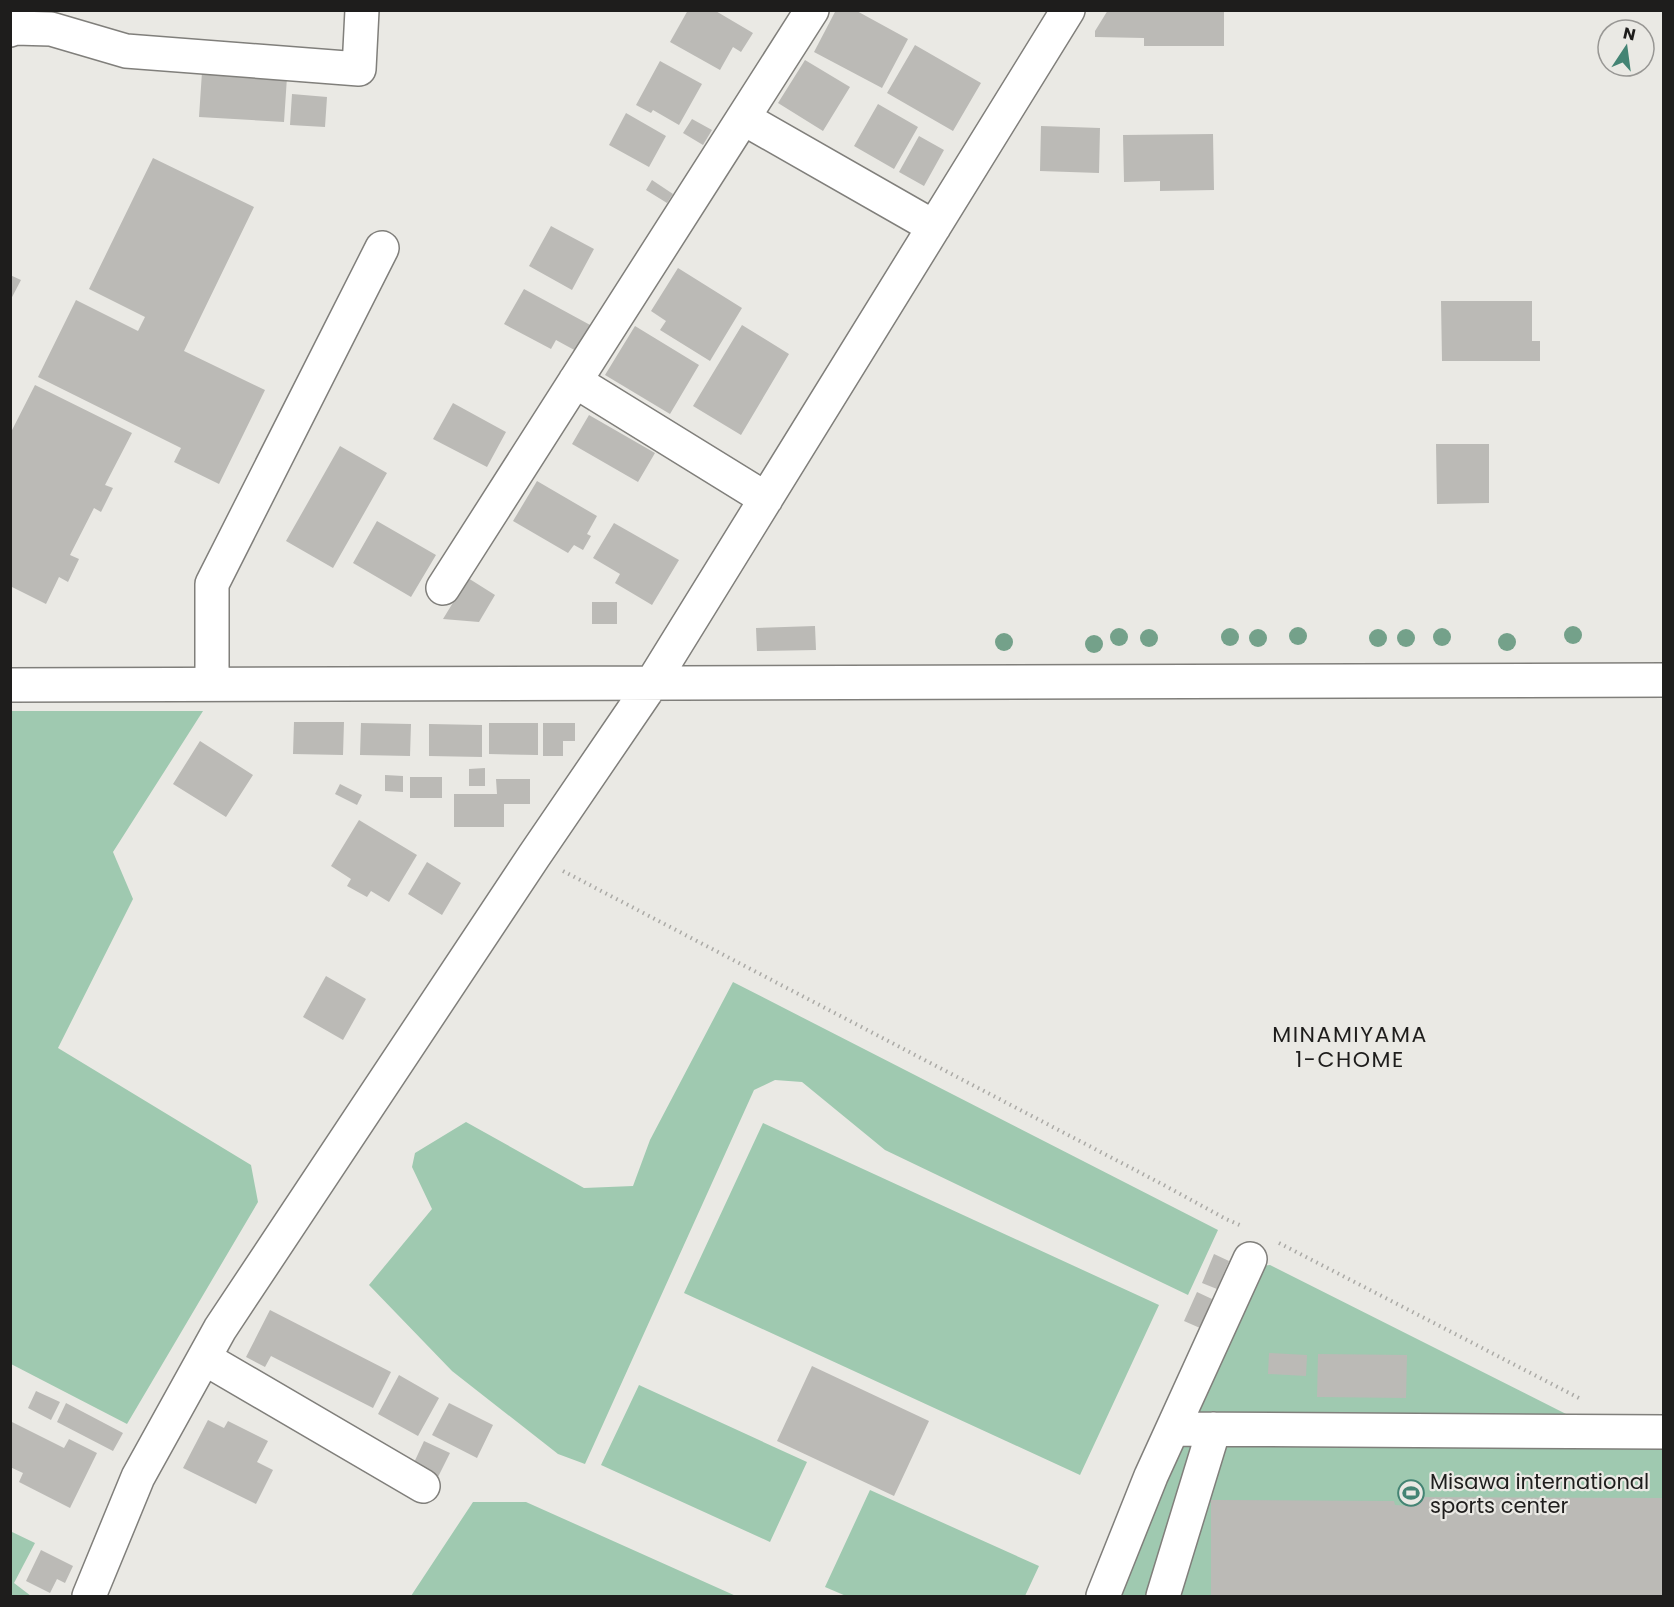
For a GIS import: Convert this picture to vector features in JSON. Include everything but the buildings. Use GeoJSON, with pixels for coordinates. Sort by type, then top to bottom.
{"type":"FeatureCollection","features":[{"type":"Feature","properties":{"kind":"street"},"geometry":{"type":"LineString","coordinates":[[10,30],[15,28],[51,29],[126,51],[358,69],[362,10]]}},
{"type":"Feature","properties":{"kind":"street"},"geometry":{"type":"LineString","coordinates":[[443,588],[812,10]]}},
{"type":"Feature","properties":{"kind":"street"},"geometry":{"type":"LineString","coordinates":[[89,1596],[138,1477],[227,1319],[534,856],[652,683],[1068,10]]}},
{"type":"Feature","properties":{"kind":"street"},"geometry":{"type":"LineString","coordinates":[[743,118],[934,227]]}},
{"type":"Feature","properties":{"kind":"street"},"geometry":{"type":"LineString","coordinates":[[212,684],[212,584],[382,248]]}},
{"type":"Feature","properties":{"kind":"street"},"geometry":{"type":"LineString","coordinates":[[575,381],[766,499]]}},
{"type":"Feature","properties":{"kind":"street"},"geometry":{"type":"LineString","coordinates":[[10,685],[1664,680]]}},
{"type":"Feature","properties":{"kind":"street"},"geometry":{"type":"LineString","coordinates":[[1103,1596],[1151,1476],[1261,1250]]}},
{"type":"Feature","properties":{"kind":"street"},"geometry":{"type":"LineString","coordinates":[[204,1358],[423,1486]]}},
{"type":"Feature","properties":{"kind":"street"},"geometry":{"type":"LineString","coordinates":[[1173,1429],[1664,1432]]}},
{"type":"Feature","properties":{"kind":"street"},"geometry":{"type":"LineString","coordinates":[[1163,1596],[1214,1429]]}},
{"type":"Feature","properties":{"kind":"path"},"geometry":{"type":"LineString","coordinates":[[534,856],[1244,1227]]}},
{"type":"Feature","properties":{"kind":"path"},"geometry":{"type":"LineString","coordinates":[[1261,1250],[1581,1399]]}},
{"type":"Feature","properties":{"kind":"green space"},"geometry":{"type":"Polygon","coordinates":[[[10,711],[203,711],[113,852],[133,899],[58,1048],[251,1165],[258,1202],[127,1424],[11,1364],[10,711]]]}},
{"type":"Feature","properties":{"kind":"green space"},"geometry":{"type":"Polygon","coordinates":[[[733,982],[1218,1230],[1188,1295],[885,1150],[802,1082],[775,1080],[754,1090],[585,1464],[558,1454],[452,1371],[369,1285],[432,1209],[412,1167],[415,1153],[466,1122],[584,1188],[633,1186],[650,1140],[733,982]]]}},
{"type":"Feature","properties":{"kind":"green space"},"geometry":{"type":"Polygon","coordinates":[[[763,1123],[1159,1305],[1080,1475],[684,1293],[763,1123]]]}},
{"type":"Feature","properties":{"kind":"green space","name":"Misawa international sports center"},"geometry":{"type":"Polygon","coordinates":[[[1270,1265],[1574,1418],[1663,1420],[1663,1596],[1114,1596],[1261,1266],[1270,1265]]]}},
{"type":"Feature","properties":{"kind":"green space"},"geometry":{"type":"Polygon","coordinates":[[[639,1385],[807,1462],[770,1542],[601,1465],[639,1385]]]}},
{"type":"Feature","properties":{"kind":"green space"},"geometry":{"type":"Polygon","coordinates":[[[870,1490],[1039,1566],[1025,1596],[846,1596],[825,1587],[870,1490]]]}},
{"type":"Feature","properties":{"kind":"green space"},"geometry":{"type":"Polygon","coordinates":[[[473,1502],[526,1502],[736,1596],[411,1596],[473,1502]]]}},
{"type":"Feature","properties":{"kind":"green space"},"geometry":{"type":"Polygon","coordinates":[[[10,1531],[35,1543],[14,1583],[31,1596],[11,1596],[10,1531]]]}},
{"type":"Feature","properties":{"kind":"place","name":"Misawa international sports center"},"geometry":{"type":"Point","coordinates":[1411,1493]}},
{"type":"Feature","properties":{"kind":"district","name":"MINAMIYAMA 1-CHOME"},"geometry":{"type":"Point","coordinates":[1350,1046]}}]}
